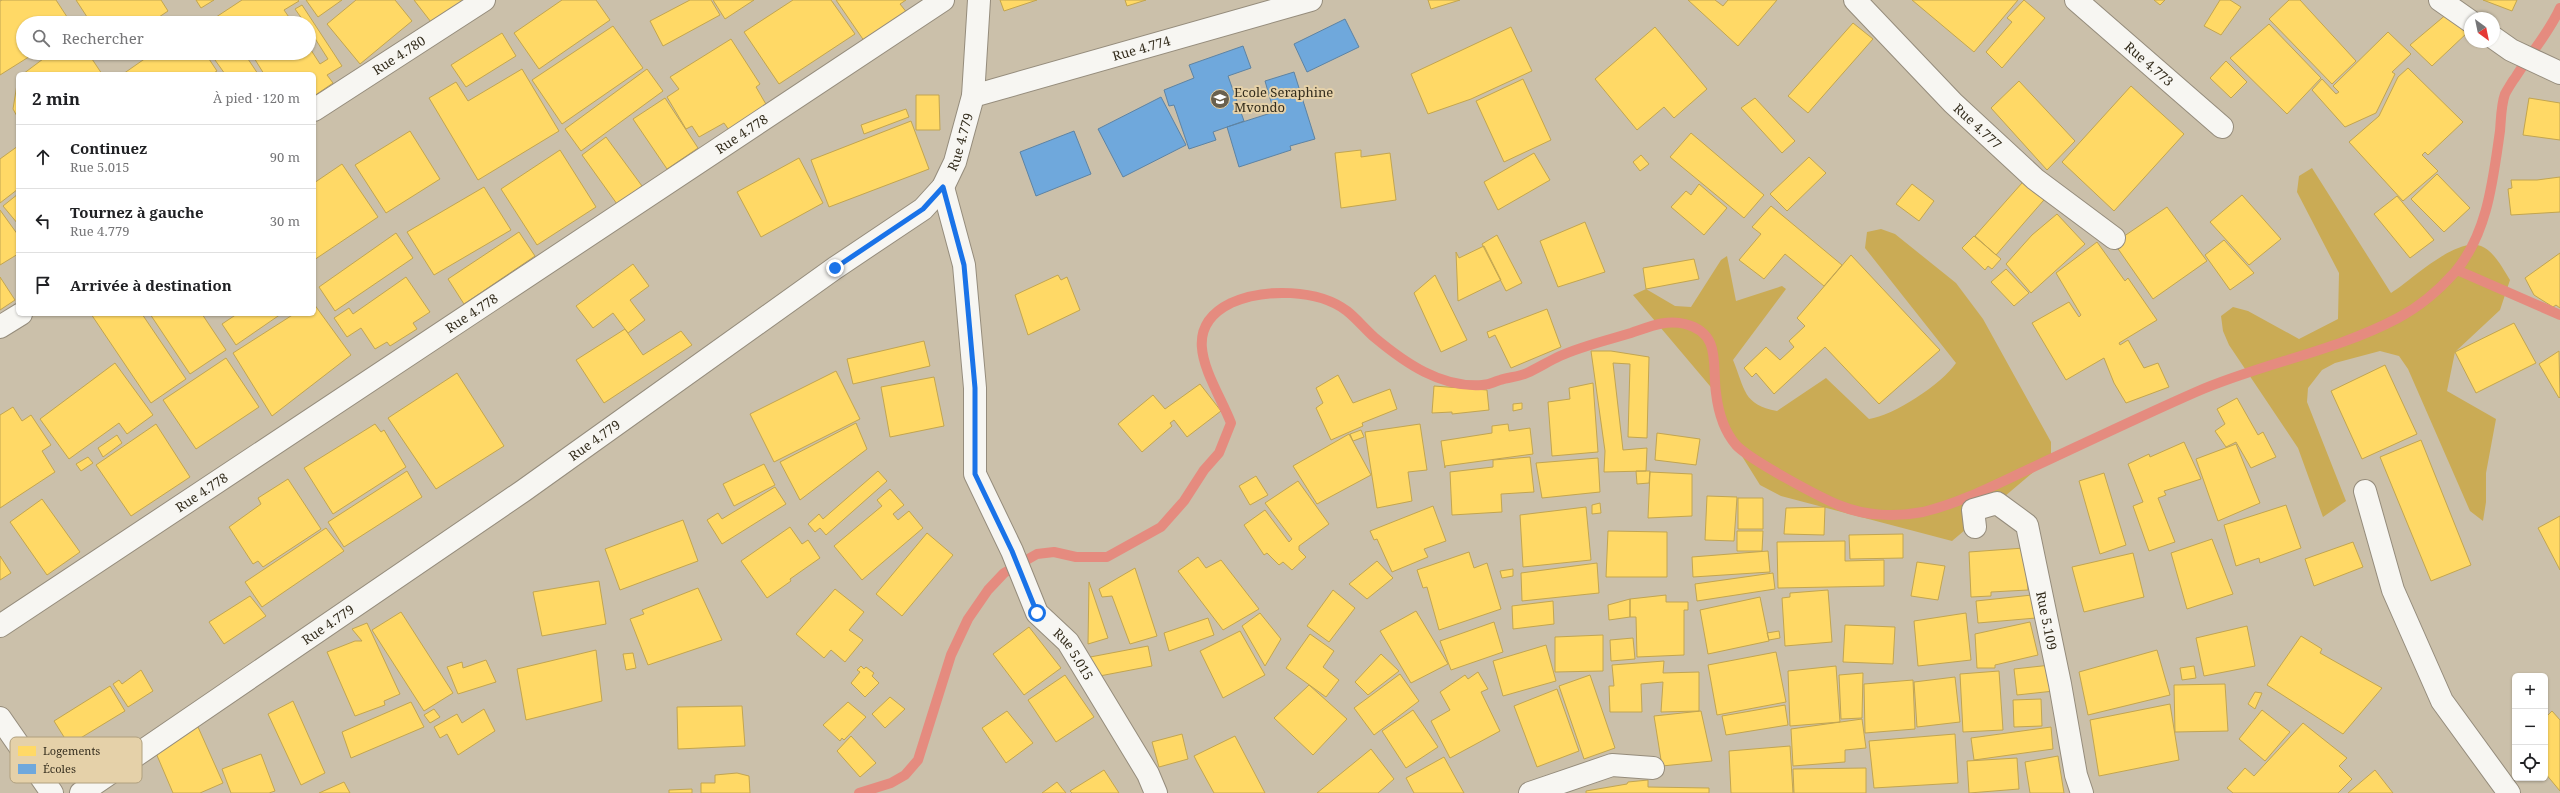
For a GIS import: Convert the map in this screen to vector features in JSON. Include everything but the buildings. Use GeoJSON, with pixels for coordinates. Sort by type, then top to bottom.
{"type":"FeatureCollection","features":[{"type":"Feature","properties":{"kind":"street","name":"Rue 4.780"},"geometry":{"type":"LineString","coordinates":[[316,109],[484,0]]}},
{"type":"Feature","properties":{"kind":"street","name":"Rue 4.778"},"geometry":{"type":"LineString","coordinates":[[0,626],[943,0]]}},
{"type":"Feature","properties":{"kind":"street","name":"Rue 4.779"},"geometry":{"type":"LineString","coordinates":[[142,751],[530,487],[835,268],[923,209],[943,187],[954,162],[973,96],[979,0]]}},
{"type":"Feature","properties":{"kind":"street","name":"Rue 4.774"},"geometry":{"type":"LineString","coordinates":[[973,96],[1311,0]]}},
{"type":"Feature","properties":{"kind":"street","name":"Rue 4.777"},"geometry":{"type":"LineString","coordinates":[[1855,0],[1954,102],[2035,179],[2114,238]]}},
{"type":"Feature","properties":{"kind":"street","name":"Rue 4.773"},"geometry":{"type":"LineString","coordinates":[[2076,0],[2222,127]]}},
{"type":"Feature","properties":{"kind":"street"},"geometry":{"type":"LineString","coordinates":[[2440,0],[2464,17]]}},
{"type":"Feature","properties":{"kind":"street"},"geometry":{"type":"LineString","coordinates":[[2500,42],[2511,50],[2560,73]]}},
{"type":"Feature","properties":{"kind":"street","name":"Rue 5.015"},"geometry":{"type":"LineString","coordinates":[[943,187],[964,265],[975,388],[975,474],[1012,551],[1037,613],[1068,642],[1148,774],[1156,793]]}},
{"type":"Feature","properties":{"kind":"street"},"geometry":{"type":"LineString","coordinates":[[0,327],[18,316]]}},
{"type":"Feature","properties":{"kind":"street"},"geometry":{"type":"LineString","coordinates":[[2365,491],[2393,590],[2442,701],[2509,793]]}},
{"type":"Feature","properties":{"kind":"street","name":"Rue 5.109"},"geometry":{"type":"LineString","coordinates":[[1975,527],[1973,510],[1997,503],[2027,525],[2060,684],[2076,775],[2082,793]]}},
{"type":"Feature","properties":{"kind":"street"},"geometry":{"type":"LineString","coordinates":[[0,718],[13,737]]}},
{"type":"Feature","properties":{"kind":"street"},"geometry":{"type":"LineString","coordinates":[[1530,793],[1612,765],[1653,768]]}},
{"type":"Feature","properties":{"kind":"street"},"geometry":{"type":"LineString","coordinates":[[45,783],[52,793]]}},
{"type":"Feature","properties":{"kind":"street","name":"Rue 4.779"},"geometry":{"type":"LineString","coordinates":[[81,793],[96,783]]}},
{"type":"Feature","properties":{"kind":"shaded area"},"geometry":{"type":"Polygon","coordinates":[[[2312,168],[2391,293],[2447,253],[2471,245],[2486,248],[2498,261],[2510,280],[2500,310],[2455,352],[2447,391],[2496,419],[2486,473],[2486,502],[2483,521],[2470,511],[2408,369],[2399,356],[2380,351],[2335,363],[2322,370],[2308,388],[2307,402],[2346,501],[2323,517],[2298,448],[2229,345],[2223,331],[2221,316],[2233,307],[2248,311],[2299,339],[2338,319],[2339,273],[2297,192],[2299,176],[2312,168]]]}},
{"type":"Feature","properties":{"kind":"shaded area"},"geometry":{"type":"Polygon","coordinates":[[[1881,229],[1895,234],[1956,283],[1983,319],[2051,442],[2051,457],[1952,541],[1781,496],[1760,485],[1725,429],[1715,392],[1633,295],[1646,289],[1675,306],[1691,307],[1721,260],[1727,256],[1736,301],[1782,286],[1786,289],[1733,360],[1743,387],[1751,400],[1757,405],[1777,411],[1826,378],[1869,419],[1879,417],[1903,406],[1929,389],[1956,363],[1865,248],[1867,232],[1881,229]]]}},
{"type":"Feature","properties":{"kind":"waterway"},"geometry":{"type":"LineString","coordinates":[[859,793],[891,783],[905,775],[918,760],[951,655],[968,619],[988,590],[1004,573],[1037,554],[1054,552],[1076,557],[1107,557],[1161,527],[1184,501],[1204,470],[1219,453],[1231,423],[1209,374],[1204,358],[1202,342],[1205,328],[1214,315],[1231,303],[1245,298],[1275,293],[1291,293],[1321,298],[1347,311],[1386,347],[1424,372],[1438,378],[1467,385],[1488,384],[1524,374],[1568,352],[1651,326],[1671,322],[1685,324],[1697,328],[1705,335],[1710,343],[1713,352],[1716,393],[1720,413],[1728,433],[1736,445],[1744,452],[1802,487],[1841,506],[1860,512],[1881,515],[1903,515],[1923,512],[1976,494],[2196,392],[2246,373],[2323,349],[2374,330],[2406,314],[2428,298],[2455,272],[2466,257],[2475,240],[2482,223],[2495,168],[2505,94],[2511,83],[2545,35],[2560,8]]}},
{"type":"Feature","properties":{"kind":"waterway"},"geometry":{"type":"LineString","coordinates":[[2457,270],[2560,315]]}},
{"type":"Feature","properties":{"kind":"place","name":"Ecole Seraphine Mvondo"},"geometry":{"type":"Point","coordinates":[1220,99]}},
{"type":"Feature","properties":{"kind":"route"},"geometry":{"type":"LineString","coordinates":[[835,268],[923,209],[943,187],[964,265],[975,388],[975,474],[1012,551],[1037,613]]}}]}
